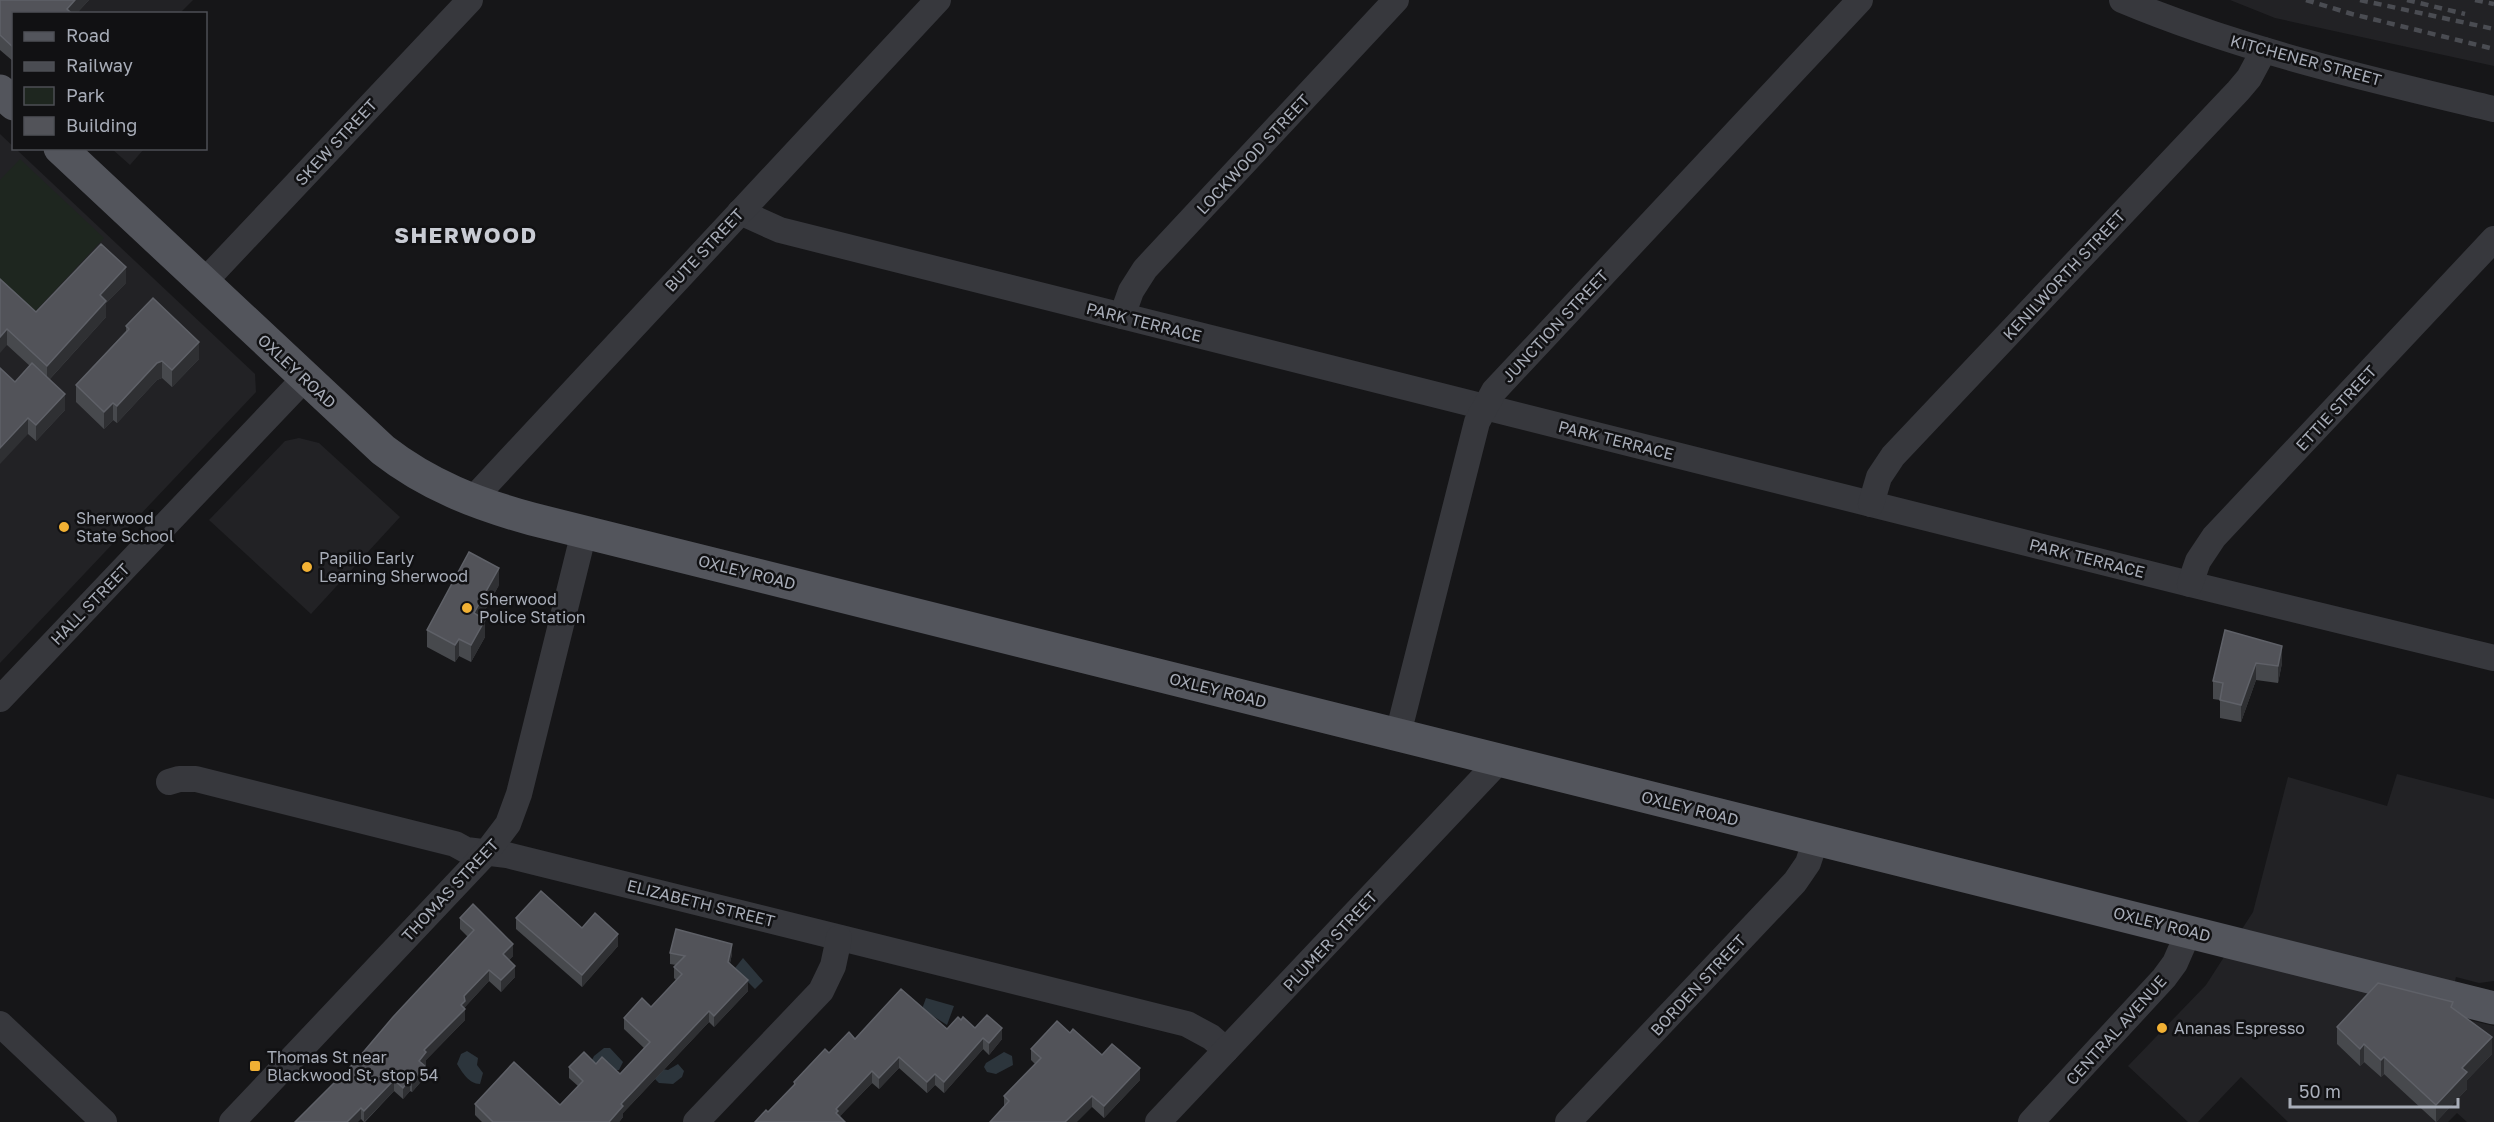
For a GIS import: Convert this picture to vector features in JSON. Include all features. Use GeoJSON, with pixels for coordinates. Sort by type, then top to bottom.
{"type":"FeatureCollection","features":[{"type":"Feature","properties":{"kind":"main road"},"geometry":{"type":"LineString","coordinates":[[0,91],[12,102]]}},
{"type":"Feature","properties":{"kind":"main road","name":"OXLEY ROAD"},"geometry":{"type":"LineString","coordinates":[[62,150],[304,379],[398,461],[430,481],[471,501],[523,517],[1816,839],[2492,1004]]}},
{"type":"Feature","properties":{"kind":"street","name":"SKEW STREET"},"geometry":{"type":"LineString","coordinates":[[203,283],[470,0]]}},
{"type":"Feature","properties":{"kind":"street","name":"BUTE STREET"},"geometry":{"type":"LineString","coordinates":[[471,501],[938,0]]}},
{"type":"Feature","properties":{"kind":"street","name":"LOCKWOOD STREET"},"geometry":{"type":"LineString","coordinates":[[1122,316],[1131,291],[1145,268],[1396,0]]}},
{"type":"Feature","properties":{"kind":"street","name":"JUNCTION STREET"},"geometry":{"type":"LineString","coordinates":[[1398,734],[1477,422],[1494,391],[1860,0]]}},
{"type":"Feature","properties":{"kind":"street","name":"KITCHENER STREET"},"geometry":{"type":"LineString","coordinates":[[2122,0],[2193,29],[2264,50],[2494,109]]}},
{"type":"Feature","properties":{"kind":"street","name":"KENILWORTH STREET"},"geometry":{"type":"LineString","coordinates":[[1871,504],[1879,477],[1893,456],[2238,91],[2249,78],[2264,50]]}},
{"type":"Feature","properties":{"kind":"street","name":"PARK TERRACE"},"geometry":{"type":"LineString","coordinates":[[740,212],[780,230],[2190,584],[2494,658]]}},
{"type":"Feature","properties":{"kind":"street","name":"ETTIE STREET"},"geometry":{"type":"LineString","coordinates":[[2190,584],[2198,561],[2214,537],[2494,239]]}},
{"type":"Feature","properties":{"kind":"street","name":"HALL STREET"},"geometry":{"type":"LineString","coordinates":[[0,699],[304,379]]}},
{"type":"Feature","properties":{"kind":"street","name":"THOMAS STREET"},"geometry":{"type":"LineString","coordinates":[[232,1122],[486,853],[508,824],[519,794],[584,532]]}},
{"type":"Feature","properties":{"kind":"street","name":"PLUMER STREET"},"geometry":{"type":"LineString","coordinates":[[1158,1122],[1500,760]]}},
{"type":"Feature","properties":{"kind":"street","name":"ELIZABETH STREET"},"geometry":{"type":"LineString","coordinates":[[169,782],[179,779],[196,779],[455,844],[466,850],[507,855],[1187,1024],[1211,1037],[1226,1050]]}},
{"type":"Feature","properties":{"kind":"street","name":"BORDEN STREET"},"geometry":{"type":"LineString","coordinates":[[1568,1122],[1795,882],[1808,862],[1816,839]]}},
{"type":"Feature","properties":{"kind":"street","name":"CENTRAL AVENUE"},"geometry":{"type":"LineString","coordinates":[[2031,1122],[2164,978],[2175,963],[2189,931]]}},
{"type":"Feature","properties":{"kind":"street"},"geometry":{"type":"LineString","coordinates":[[696,1122],[820,991],[833,966],[839,938]]}},
{"type":"Feature","properties":{"kind":"street"},"geometry":{"type":"LineString","coordinates":[[0,1024],[104,1122]]}},
{"type":"Feature","properties":{"kind":"shaded area"},"geometry":{"type":"Polygon","coordinates":[[[0,0],[193,0],[181,12],[12,12],[0,0]]]}},
{"type":"Feature","properties":{"kind":"shaded area"},"geometry":{"type":"Polygon","coordinates":[[[2230,0],[2494,0],[2494,66],[2275,18],[2230,0]]]}},
{"type":"Feature","properties":{"kind":"shaded area","name":"Sherwood State School"},"geometry":{"type":"Polygon","coordinates":[[[0,134],[12,145],[12,150],[17,150],[255,374],[256,392],[0,663],[0,134]]]}},
{"type":"Feature","properties":{"kind":"shaded area"},"geometry":{"type":"Polygon","coordinates":[[[113,150],[143,150],[130,165],[113,150]]]}},
{"type":"Feature","properties":{"kind":"shaded area","name":"Papilio Early Learning Sherwood"},"geometry":{"type":"Polygon","coordinates":[[[299,438],[319,443],[400,517],[311,614],[209,520],[285,441],[299,438]]]}},
{"type":"Feature","properties":{"kind":"shaded area"},"geometry":{"type":"Polygon","coordinates":[[[2397,774],[2494,799],[2494,981],[2479,983],[2456,977],[2447,1015],[2494,1026],[2494,1122],[2467,1122],[2457,1113],[2448,1122],[2288,1122],[2241,1077],[2198,1122],[2188,1122],[2128,1066],[2206,985],[2253,912],[2288,777],[2387,806],[2397,774]]]}},
{"type":"Feature","properties":{"kind":"shaded area"},"geometry":{"type":"Polygon","coordinates":[[[743,958],[763,981],[755,989],[744,978],[731,973],[743,958]]]}},
{"type":"Feature","properties":{"kind":"shaded area"},"geometry":{"type":"Polygon","coordinates":[[[926,998],[954,1006],[947,1025],[922,1009],[926,998]]]}},
{"type":"Feature","properties":{"kind":"shaded area"},"geometry":{"type":"Polygon","coordinates":[[[604,1048],[610,1048],[623,1062],[619,1070],[615,1070],[608,1062],[602,1062],[599,1066],[591,1062],[594,1056],[604,1048]]]}},
{"type":"Feature","properties":{"kind":"shaded area"},"geometry":{"type":"Polygon","coordinates":[[[467,1051],[478,1058],[477,1065],[483,1073],[480,1084],[469,1080],[457,1064],[461,1054],[467,1051]]]}},
{"type":"Feature","properties":{"kind":"shaded area"},"geometry":{"type":"Polygon","coordinates":[[[1004,1052],[1012,1056],[1013,1065],[996,1074],[987,1072],[984,1067],[986,1063],[1004,1052]]]}},
{"type":"Feature","properties":{"kind":"shaded area"},"geometry":{"type":"Polygon","coordinates":[[[678,1064],[684,1071],[682,1077],[673,1084],[659,1083],[655,1079],[656,1074],[662,1069],[668,1070],[678,1064]]]}},
{"type":"Feature","properties":{"kind":"green space"},"geometry":{"type":"Polygon","coordinates":[[[20,159],[104,238],[29,318],[0,291],[0,180],[20,159]]]}},
{"type":"Feature","properties":{"kind":"building"},"geometry":{"type":"Polygon","coordinates":[[[0,0],[75,0],[67,9],[70,12],[12,12],[12,46],[0,35],[0,0]]]}},
{"type":"Feature","properties":{"kind":"building"},"geometry":{"type":"Polygon","coordinates":[[[101,244],[126,267],[100,295],[106,301],[47,366],[7,329],[0,337],[0,279],[36,312],[101,244]]]}},
{"type":"Feature","properties":{"kind":"building"},"geometry":{"type":"Polygon","coordinates":[[[153,298],[199,342],[172,370],[162,361],[157,363],[117,406],[113,403],[104,412],[76,385],[129,329],[126,326],[153,298]]]}},
{"type":"Feature","properties":{"kind":"building"},"geometry":{"type":"Polygon","coordinates":[[[32,363],[65,394],[36,425],[28,418],[0,448],[0,368],[15,382],[32,363]]]}},
{"type":"Feature","properties":{"kind":"building","name":"Sherwood Police Station"},"geometry":{"type":"Polygon","coordinates":[[[469,552],[499,568],[474,613],[485,620],[471,645],[459,639],[455,645],[427,630],[469,552]]]}},
{"type":"Feature","properties":{"kind":"building"},"geometry":{"type":"Polygon","coordinates":[[[2225,630],[2282,646],[2278,666],[2256,663],[2241,705],[2220,700],[2223,683],[2213,681],[2225,630]]]}},
{"type":"Feature","properties":{"kind":"building"},"geometry":{"type":"Polygon","coordinates":[[[541,891],[582,928],[595,913],[618,934],[582,975],[516,918],[541,891]]]}},
{"type":"Feature","properties":{"kind":"building"},"geometry":{"type":"Polygon","coordinates":[[[473,904],[513,944],[503,954],[515,966],[501,980],[489,970],[464,996],[465,1001],[461,1005],[465,1009],[424,1050],[426,1052],[419,1061],[425,1066],[403,1088],[394,1080],[364,1111],[361,1108],[347,1122],[295,1122],[355,1062],[393,1017],[474,930],[460,918],[473,904]]]}},
{"type":"Feature","properties":{"kind":"building"},"geometry":{"type":"Polygon","coordinates":[[[676,929],[732,944],[728,962],[748,980],[714,1016],[709,1011],[621,1104],[623,1106],[609,1122],[493,1122],[475,1104],[514,1062],[560,1105],[583,1081],[569,1067],[584,1052],[596,1064],[602,1057],[620,1074],[650,1042],[624,1018],[642,998],[651,1007],[682,974],[674,967],[685,956],[670,953],[676,929]]]}},
{"type":"Feature","properties":{"kind":"building"},"geometry":{"type":"Polygon","coordinates":[[[2378,983],[2453,1002],[2451,1007],[2492,1037],[2462,1068],[2467,1072],[2436,1105],[2384,1057],[2381,1060],[2364,1044],[2360,1049],[2337,1027],[2378,983]]]}},
{"type":"Feature","properties":{"kind":"building"},"geometry":{"type":"Polygon","coordinates":[[[901,989],[947,1029],[958,1017],[961,1020],[963,1017],[975,1028],[987,1015],[1002,1028],[989,1043],[983,1038],[944,1082],[935,1074],[927,1082],[899,1057],[879,1078],[872,1071],[836,1109],[838,1111],[836,1113],[845,1122],[755,1122],[795,1084],[794,1082],[825,1049],[829,1053],[849,1032],[855,1039],[901,989]]]}},
{"type":"Feature","properties":{"kind":"building"},"geometry":{"type":"Polygon","coordinates":[[[1057,1021],[1070,1033],[1073,1029],[1102,1055],[1112,1044],[1140,1068],[1104,1106],[1092,1096],[1065,1122],[990,1122],[1009,1101],[1004,1096],[1041,1058],[1031,1049],[1057,1021]]]}},
{"type":"Feature","properties":{"kind":"railway"},"geometry":{"type":"LineString","coordinates":[[2306,0],[2352,14],[2494,49]]}},
{"type":"Feature","properties":{"kind":"railway"},"geometry":{"type":"LineString","coordinates":[[2360,0],[2494,29]]}},
{"type":"Feature","properties":{"kind":"railway"},"geometry":{"type":"LineString","coordinates":[[2407,0],[2465,14]]}},
{"type":"Feature","properties":{"kind":"railway"},"geometry":{"type":"LineString","coordinates":[[2475,0],[2494,4]]}},
{"type":"Feature","properties":{"kind":"place","name":"Sherwood State School"},"geometry":{"type":"Point","coordinates":[64,527]}},
{"type":"Feature","properties":{"kind":"place","name":"Papilio Early Learning Sherwood"},"geometry":{"type":"Point","coordinates":[307,567]}},
{"type":"Feature","properties":{"kind":"place","name":"Sherwood Police Station"},"geometry":{"type":"Point","coordinates":[467,608]}},
{"type":"Feature","properties":{"kind":"place","name":"Ananas Espresso"},"geometry":{"type":"Point","coordinates":[2162,1028]}},
{"type":"Feature","properties":{"kind":"place","name":"Thomas St near Blackwood St, stop 54"},"geometry":{"type":"Point","coordinates":[255,1066]}},
{"type":"Feature","properties":{"kind":"district","name":"SHERWOOD"},"geometry":{"type":"Point","coordinates":[466,234]}}]}
